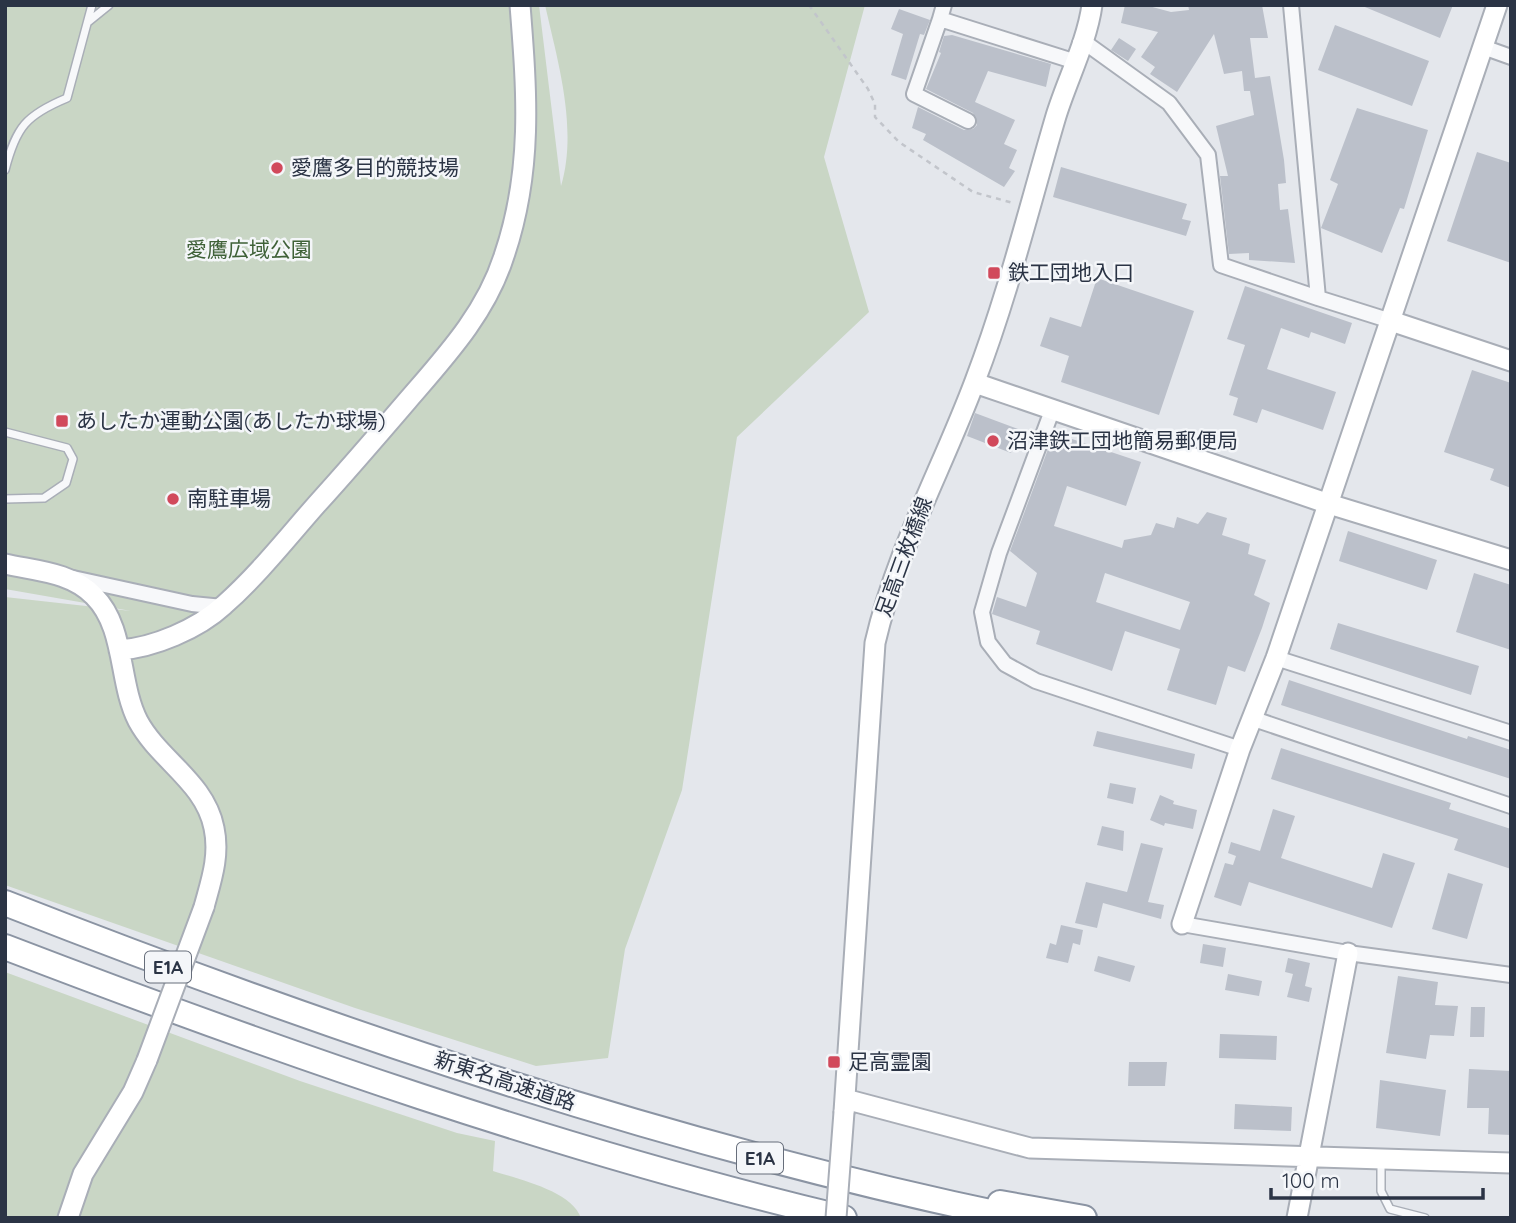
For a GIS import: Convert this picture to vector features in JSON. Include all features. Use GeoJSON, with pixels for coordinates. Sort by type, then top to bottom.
{"type":"FeatureCollection","features":[{"type":"Feature","properties":{"kind":"highway","name":"新東名高速道路"},"geometry":{"type":"LineString","coordinates":[[5,903],[166,966],[506,1083],[789,1166],[1018,1218]]}},
{"type":"Feature","properties":{"kind":"highway","name":"新東名高速道路"},"geometry":{"type":"LineString","coordinates":[[5,947],[149,1002],[498,1119],[661,1168],[844,1218]]}},
{"type":"Feature","properties":{"kind":"highway"},"geometry":{"type":"LineString","coordinates":[[789,1166],[1084,1218]]}},
{"type":"Feature","properties":{"kind":"street"},"geometry":{"type":"LineString","coordinates":[[119,650],[140,649],[182,631],[223,607],[341,478],[453,349],[480,311],[503,260],[524,181],[527,140],[520,5]]}},
{"type":"Feature","properties":{"kind":"street","name":"足高三枚橋線"},"geometry":{"type":"LineString","coordinates":[[836,1218],[876,643],[899,560],[975,383],[997,320],[1092,5]]}},
{"type":"Feature","properties":{"kind":"street"},"geometry":{"type":"LineString","coordinates":[[1290,5],[1318,298]]}},
{"type":"Feature","properties":{"kind":"street"},"geometry":{"type":"LineString","coordinates":[[1497,5],[1329,504],[1276,658],[1240,749],[1182,924],[1349,953],[1511,975]]}},
{"type":"Feature","properties":{"kind":"street"},"geometry":{"type":"LineString","coordinates":[[968,121],[914,94],[942,12],[1077,52],[1087,44],[1169,103],[1208,155],[1221,265],[1511,361]]}},
{"type":"Feature","properties":{"kind":"street"},"geometry":{"type":"LineString","coordinates":[[1483,47],[1511,57]]}},
{"type":"Feature","properties":{"kind":"street"},"geometry":{"type":"LineString","coordinates":[[975,383],[1329,504],[1511,559]]}},
{"type":"Feature","properties":{"kind":"street"},"geometry":{"type":"LineString","coordinates":[[1053,408],[999,553],[982,612],[988,642],[1005,664],[1036,681],[1240,749]]}},
{"type":"Feature","properties":{"kind":"street"},"geometry":{"type":"LineString","coordinates":[[5,564],[192,604],[223,607]]}},
{"type":"Feature","properties":{"kind":"street"},"geometry":{"type":"LineString","coordinates":[[68,577],[93,595],[108,612],[137,719],[155,747],[201,794],[214,827],[217,859],[204,907],[147,1060],[127,1103],[83,1174],[68,1218]]}},
{"type":"Feature","properties":{"kind":"street"},"geometry":{"type":"LineString","coordinates":[[1276,658],[1511,733]]}},
{"type":"Feature","properties":{"kind":"street"},"geometry":{"type":"LineString","coordinates":[[1251,718],[1511,806]]}},
{"type":"Feature","properties":{"kind":"street"},"geometry":{"type":"LineString","coordinates":[[1298,1211],[1349,953]]}},
{"type":"Feature","properties":{"kind":"street"},"geometry":{"type":"LineString","coordinates":[[845,1106],[1030,1148],[1511,1163]]}},
{"type":"Feature","properties":{"kind":"lane"},"geometry":{"type":"LineString","coordinates":[[5,170],[13,138],[29,117],[67,98],[92,5]]}},
{"type":"Feature","properties":{"kind":"lane"},"geometry":{"type":"LineString","coordinates":[[87,23],[109,5]]}},
{"type":"Feature","properties":{"kind":"lane"},"geometry":{"type":"LineString","coordinates":[[5,432],[67,448],[72,460],[66,483],[44,498],[5,499]]}},
{"type":"Feature","properties":{"kind":"lane"},"geometry":{"type":"LineString","coordinates":[[1381,1158],[1381,1191],[1390,1209],[1425,1218]]}},
{"type":"Feature","properties":{"kind":"path"},"geometry":{"type":"LineString","coordinates":[[809,5],[868,89],[874,104],[875,117],[899,142],[973,192],[1029,208]]}},
{"type":"Feature","properties":{"kind":"green space","name":"愛鷹広域公園"},"geometry":{"type":"Polygon","coordinates":[[[5,5],[539,5],[561,186],[568,142],[567,119],[545,5],[865,5],[824,157],[869,312],[737,437],[682,790],[625,949],[608,1058],[536,1066],[355,1008],[5,885],[5,597],[131,611],[5,589],[5,5]]]}},
{"type":"Feature","properties":{"kind":"green space"},"geometry":{"type":"Polygon","coordinates":[[[5,972],[300,1081],[457,1133],[495,1141],[493,1171],[556,1193],[576,1209],[581,1218],[5,1218],[5,972]]]}},
{"type":"Feature","properties":{"kind":"building"},"geometry":{"type":"Polygon","coordinates":[[[1125,5],[1145,5],[1171,12],[1189,10],[1188,5],[1262,5],[1268,38],[1250,38],[1255,78],[1270,76],[1286,183],[1278,184],[1280,210],[1288,209],[1295,263],[1249,260],[1249,253],[1229,254],[1220,176],[1228,176],[1216,126],[1254,115],[1250,91],[1244,91],[1242,71],[1224,74],[1214,34],[1177,92],[1150,74],[1155,67],[1141,57],[1158,32],[1121,23],[1125,5]]]}},
{"type":"Feature","properties":{"kind":"building"},"geometry":{"type":"Polygon","coordinates":[[[1360,5],[1453,5],[1440,38],[1360,5]]]}},
{"type":"Feature","properties":{"kind":"building"},"geometry":{"type":"Polygon","coordinates":[[[899,9],[930,20],[924,35],[920,34],[906,80],[891,75],[903,34],[891,29],[899,9]]]}},
{"type":"Feature","properties":{"kind":"building"},"geometry":{"type":"Polygon","coordinates":[[[1335,25],[1429,61],[1412,106],[1318,70],[1335,25]]]}},
{"type":"Feature","properties":{"kind":"building"},"geometry":{"type":"Polygon","coordinates":[[[952,35],[1051,64],[1046,87],[988,71],[975,102],[1015,120],[1004,144],[1017,150],[1009,168],[1015,171],[1004,187],[923,140],[926,134],[912,128],[918,107],[964,130],[973,129],[977,125],[973,113],[926,89],[941,53],[939,52],[944,36],[952,35]]]}},
{"type":"Feature","properties":{"kind":"building"},"geometry":{"type":"Polygon","coordinates":[[[1119,38],[1136,49],[1128,61],[1111,50],[1119,38]]]}},
{"type":"Feature","properties":{"kind":"building"},"geometry":{"type":"Polygon","coordinates":[[[1357,108],[1428,130],[1404,209],[1400,208],[1382,253],[1321,228],[1338,184],[1330,180],[1357,108]]]}},
{"type":"Feature","properties":{"kind":"building"},"geometry":{"type":"Polygon","coordinates":[[[1477,152],[1511,163],[1511,263],[1447,241],[1477,152]]]}},
{"type":"Feature","properties":{"kind":"building"},"geometry":{"type":"Polygon","coordinates":[[[1061,167],[1187,204],[1182,219],[1191,221],[1186,236],[1053,197],[1061,167]]]}},
{"type":"Feature","properties":{"kind":"building"},"geometry":{"type":"Polygon","coordinates":[[[1097,278],[1194,311],[1159,415],[1061,382],[1069,356],[1040,346],[1050,317],[1081,327],[1097,278]]]}},
{"type":"Feature","properties":{"kind":"building"},"geometry":{"type":"Polygon","coordinates":[[[1245,286],[1352,323],[1345,344],[1311,332],[1309,338],[1281,328],[1267,369],[1336,392],[1323,430],[1262,409],[1257,423],[1233,415],[1238,398],[1229,395],[1245,345],[1227,339],[1245,286]]]}},
{"type":"Feature","properties":{"kind":"building"},"geometry":{"type":"Polygon","coordinates":[[[1472,370],[1511,383],[1511,488],[1490,480],[1494,469],[1444,452],[1472,370]]]}},
{"type":"Feature","properties":{"kind":"building"},"geometry":{"type":"Polygon","coordinates":[[[975,413],[1018,429],[1011,453],[967,436],[975,413]]]}},
{"type":"Feature","properties":{"kind":"building"},"geometry":{"type":"Polygon","coordinates":[[[1054,433],[1141,462],[1126,506],[1067,486],[1054,526],[1122,548],[1124,540],[1151,535],[1156,523],[1174,528],[1177,517],[1198,524],[1207,512],[1227,518],[1222,535],[1250,544],[1248,554],[1266,560],[1254,595],[1270,603],[1245,672],[1228,666],[1216,705],[1167,690],[1180,649],[1125,631],[1112,671],[1036,644],[1040,631],[992,614],[997,597],[1026,607],[1037,573],[1010,551],[1054,433]],[[1105,573],[1096,602],[1180,630],[1190,602],[1105,573]]]}},
{"type":"Feature","properties":{"kind":"building"},"geometry":{"type":"Polygon","coordinates":[[[1348,531],[1437,560],[1427,590],[1339,561],[1348,531]]]}},
{"type":"Feature","properties":{"kind":"building"},"geometry":{"type":"Polygon","coordinates":[[[1474,573],[1511,585],[1511,650],[1456,632],[1474,573]]]}},
{"type":"Feature","properties":{"kind":"building"},"geometry":{"type":"Polygon","coordinates":[[[1338,623],[1479,666],[1471,695],[1330,649],[1338,623]]]}},
{"type":"Feature","properties":{"kind":"building"},"geometry":{"type":"Polygon","coordinates":[[[1289,680],[1467,739],[1468,736],[1511,750],[1511,779],[1281,705],[1289,680]]]}},
{"type":"Feature","properties":{"kind":"building"},"geometry":{"type":"Polygon","coordinates":[[[1097,731],[1195,754],[1192,769],[1093,746],[1097,731]]]}},
{"type":"Feature","properties":{"kind":"building"},"geometry":{"type":"Polygon","coordinates":[[[1281,748],[1451,803],[1449,809],[1511,829],[1511,869],[1454,850],[1458,839],[1271,779],[1281,748]]]}},
{"type":"Feature","properties":{"kind":"building"},"geometry":{"type":"Polygon","coordinates":[[[1110,783],[1136,788],[1133,804],[1107,798],[1110,783]]]}},
{"type":"Feature","properties":{"kind":"building"},"geometry":{"type":"Polygon","coordinates":[[[1160,795],[1174,801],[1173,804],[1197,810],[1193,829],[1165,823],[1164,826],[1150,820],[1160,795]]]}},
{"type":"Feature","properties":{"kind":"building"},"geometry":{"type":"Polygon","coordinates":[[[1273,809],[1295,816],[1281,858],[1372,888],[1383,853],[1415,863],[1392,928],[1249,882],[1241,906],[1214,897],[1225,863],[1233,865],[1236,856],[1228,853],[1231,842],[1260,851],[1273,809]]]}},
{"type":"Feature","properties":{"kind":"building"},"geometry":{"type":"Polygon","coordinates":[[[1102,826],[1124,831],[1123,851],[1097,845],[1102,826]]]}},
{"type":"Feature","properties":{"kind":"building"},"geometry":{"type":"Polygon","coordinates":[[[1141,843],[1163,848],[1148,902],[1164,905],[1161,919],[1103,903],[1097,928],[1075,923],[1086,882],[1127,892],[1141,843]]]}},
{"type":"Feature","properties":{"kind":"building"},"geometry":{"type":"Polygon","coordinates":[[[1448,873],[1483,884],[1467,939],[1432,929],[1448,873]]]}},
{"type":"Feature","properties":{"kind":"building"},"geometry":{"type":"Polygon","coordinates":[[[1061,925],[1083,930],[1080,945],[1073,943],[1068,963],[1046,958],[1050,943],[1056,945],[1061,925]]]}},
{"type":"Feature","properties":{"kind":"building"},"geometry":{"type":"Polygon","coordinates":[[[1203,944],[1226,948],[1223,967],[1200,963],[1203,944]]]}},
{"type":"Feature","properties":{"kind":"building"},"geometry":{"type":"Polygon","coordinates":[[[1098,956],[1135,966],[1130,982],[1094,971],[1098,956]]]}},
{"type":"Feature","properties":{"kind":"building"},"geometry":{"type":"Polygon","coordinates":[[[1288,958],[1310,963],[1305,986],[1312,988],[1309,1002],[1287,997],[1293,974],[1285,972],[1288,958]]]}},
{"type":"Feature","properties":{"kind":"building"},"geometry":{"type":"Polygon","coordinates":[[[1228,974],[1262,981],[1259,996],[1225,990],[1228,974]]]}},
{"type":"Feature","properties":{"kind":"building"},"geometry":{"type":"Polygon","coordinates":[[[1398,976],[1438,982],[1435,1005],[1458,1006],[1454,1036],[1430,1035],[1426,1059],[1386,1053],[1398,976]]]}},
{"type":"Feature","properties":{"kind":"building"},"geometry":{"type":"Polygon","coordinates":[[[1471,1007],[1485,1007],[1484,1037],[1470,1037],[1471,1007]]]}},
{"type":"Feature","properties":{"kind":"building"},"geometry":{"type":"Polygon","coordinates":[[[1220,1034],[1277,1036],[1276,1060],[1219,1058],[1220,1034]]]}},
{"type":"Feature","properties":{"kind":"building"},"geometry":{"type":"Polygon","coordinates":[[[1129,1062],[1167,1062],[1165,1086],[1128,1086],[1129,1062]]]}},
{"type":"Feature","properties":{"kind":"building"},"geometry":{"type":"Polygon","coordinates":[[[1469,1069],[1511,1071],[1511,1135],[1488,1134],[1489,1108],[1467,1108],[1469,1069]]]}},
{"type":"Feature","properties":{"kind":"building"},"geometry":{"type":"Polygon","coordinates":[[[1380,1080],[1446,1090],[1440,1136],[1376,1128],[1380,1080]]]}},
{"type":"Feature","properties":{"kind":"building"},"geometry":{"type":"Polygon","coordinates":[[[1235,1104],[1292,1107],[1291,1131],[1234,1129],[1235,1104]]]}},
{"type":"Feature","properties":{"kind":"place","name":"愛鷹多目的競技場"},"geometry":{"type":"Point","coordinates":[277,168]}},
{"type":"Feature","properties":{"kind":"place","name":"鉄工団地入口"},"geometry":{"type":"Point","coordinates":[994,273]}},
{"type":"Feature","properties":{"kind":"place","name":"あしたか運動公園(あしたか球場)"},"geometry":{"type":"Point","coordinates":[62,421]}},
{"type":"Feature","properties":{"kind":"place","name":"沼津鉄工団地簡易郵便局"},"geometry":{"type":"Point","coordinates":[993,441]}},
{"type":"Feature","properties":{"kind":"place","name":"南駐車場"},"geometry":{"type":"Point","coordinates":[173,499]}},
{"type":"Feature","properties":{"kind":"place","name":"足高霊園"},"geometry":{"type":"Point","coordinates":[834,1062]}}]}
